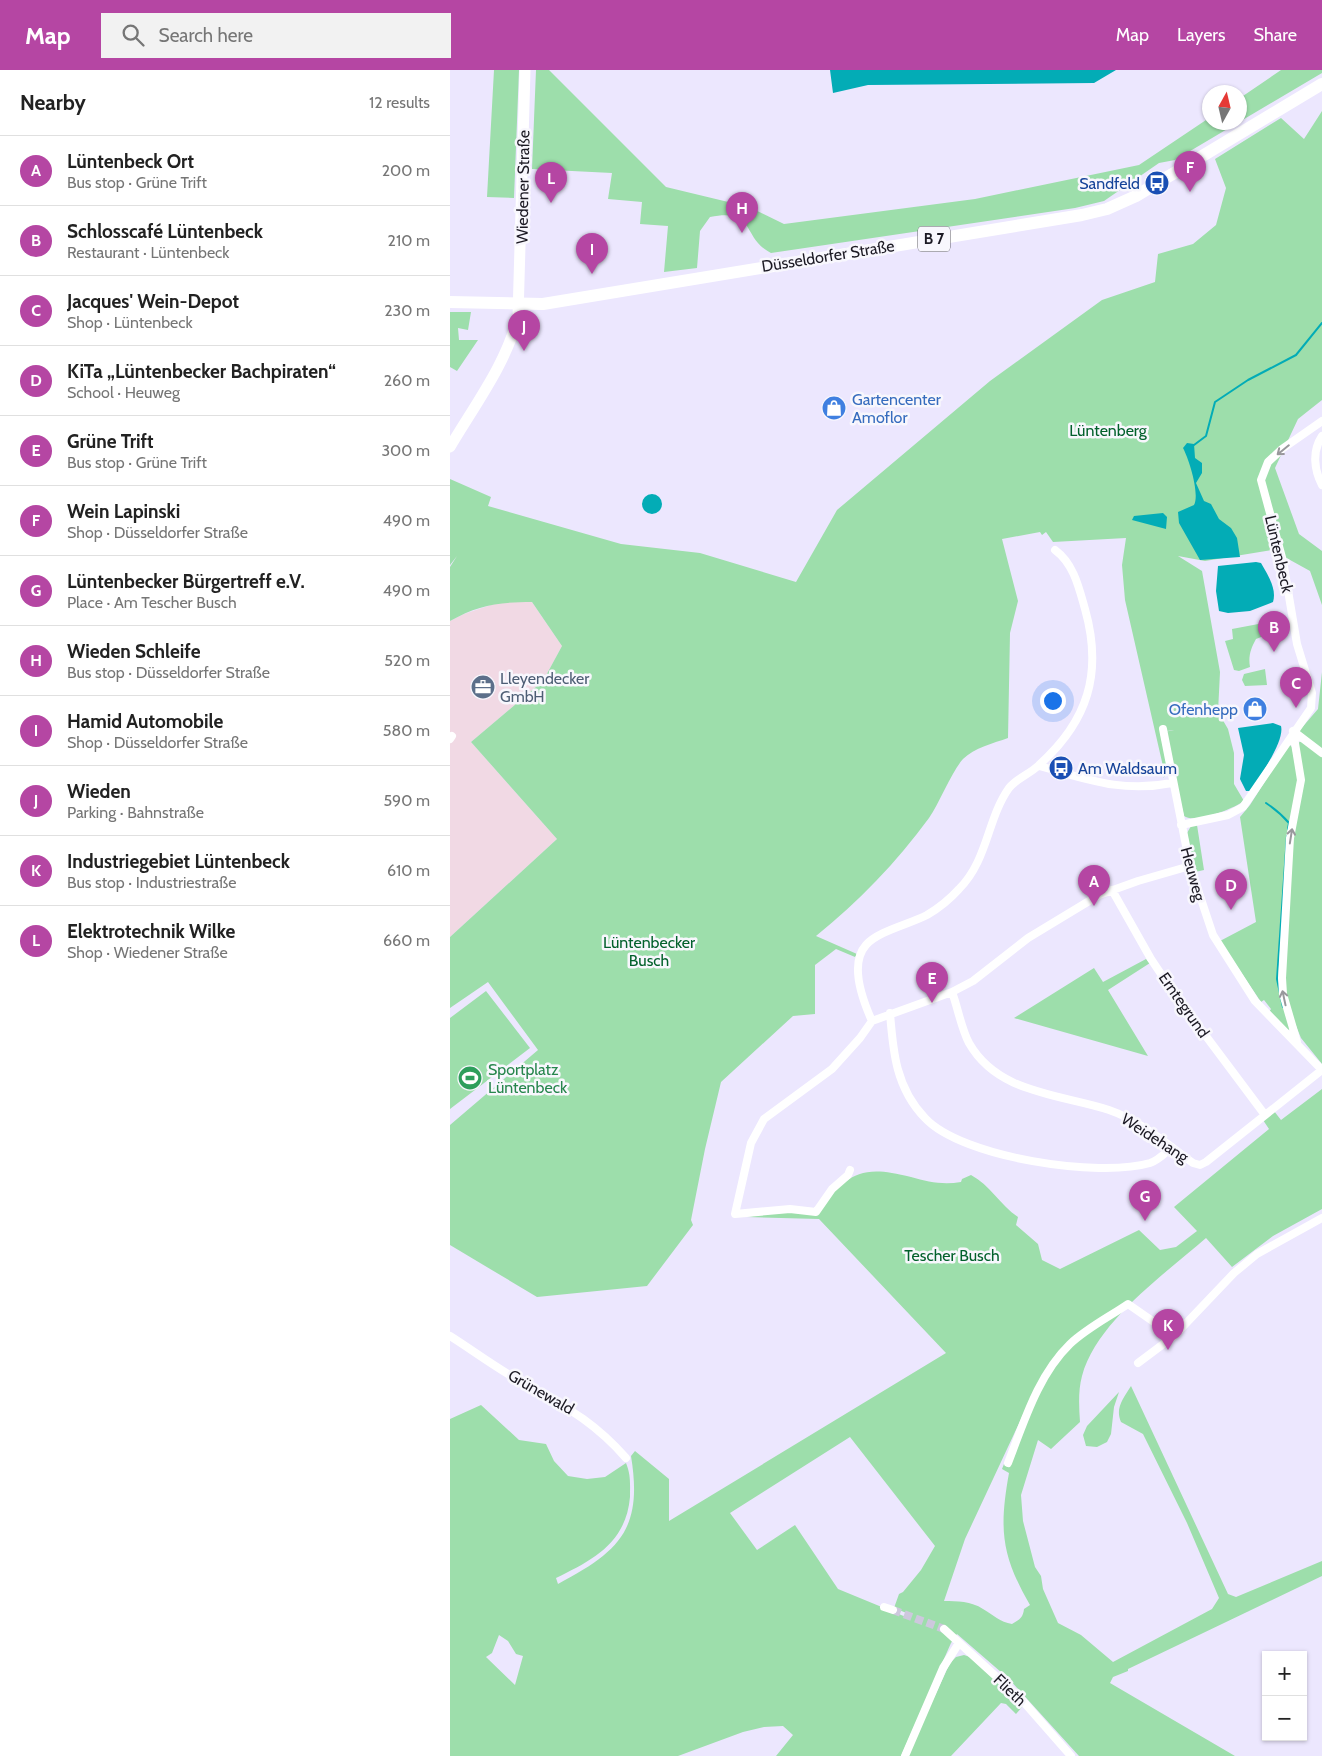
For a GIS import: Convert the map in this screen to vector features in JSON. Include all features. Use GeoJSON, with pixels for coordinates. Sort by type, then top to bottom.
{"type":"FeatureCollection","features":[{"type":"Feature","properties":{"kind":"main road","name":"Wiedener Straße"},"geometry":{"type":"LineString","coordinates":[[450,447],[514,334],[520,304],[525,70]]}},
{"type":"Feature","properties":{"kind":"main road","name":"Düsseldorfer Straße"},"geometry":{"type":"LineString","coordinates":[[450,302],[543,304],[1107,209],[1136,196],[1322,84]]}},
{"type":"Feature","properties":{"kind":"street","name":"Lüntenbeck"},"geometry":{"type":"LineString","coordinates":[[1181,824],[1228,815],[1243,807],[1255,792],[1293,731],[1309,713],[1313,700],[1297,644],[1283,561],[1263,490],[1262,475],[1268,462],[1282,449],[1322,421]]}},
{"type":"Feature","properties":{"kind":"street"},"geometry":{"type":"LineString","coordinates":[[1322,436],[1316,450],[1315,461],[1322,485]]}},
{"type":"Feature","properties":{"kind":"street"},"geometry":{"type":"LineString","coordinates":[[872,1021],[865,1005],[858,963],[866,945],[874,939],[926,915],[960,888],[982,856],[1004,796],[1010,786],[1039,766],[1067,735],[1078,719],[1089,690],[1093,669],[1092,634],[1077,582],[1066,558],[1055,550]]}},
{"type":"Feature","properties":{"kind":"street","name":"Heuweg"},"geometry":{"type":"LineString","coordinates":[[1163,729],[1172,783],[1190,866],[1204,913],[1224,954],[1255,1000],[1322,1070]]}},
{"type":"Feature","properties":{"kind":"street"},"geometry":{"type":"LineString","coordinates":[[1293,731],[1322,752]]}},
{"type":"Feature","properties":{"kind":"street"},"geometry":{"type":"LineString","coordinates":[[1293,731],[1301,780],[1290,838],[1282,978],[1283,994],[1298,1044]]}},
{"type":"Feature","properties":{"kind":"street"},"geometry":{"type":"LineString","coordinates":[[1039,766],[1127,787],[1172,783]]}},
{"type":"Feature","properties":{"kind":"street"},"geometry":{"type":"LineString","coordinates":[[850,1170],[848,1175],[832,1190],[816,1212],[790,1209],[735,1214],[751,1143],[764,1119],[832,1069],[860,1038],[872,1021],[952,992],[973,980],[1054,921],[1112,890],[1190,866]]}},
{"type":"Feature","properties":{"kind":"street","name":"Erntegrund"},"geometry":{"type":"LineString","coordinates":[[1112,890],[1151,959],[1173,992],[1265,1115]]}},
{"type":"Feature","properties":{"kind":"street","name":"Weidehang"},"geometry":{"type":"LineString","coordinates":[[952,992],[968,1042],[981,1060],[1004,1078],[1034,1092],[1110,1111],[1138,1124],[1194,1163],[1200,1165],[1322,1070]]}},
{"type":"Feature","properties":{"kind":"street"},"geometry":{"type":"LineString","coordinates":[[890,1013],[894,1056],[902,1084],[910,1101],[926,1120],[946,1134],[992,1152],[1024,1159],[1075,1166],[1125,1167],[1150,1163],[1158,1160],[1172,1147]]}},
{"type":"Feature","properties":{"kind":"street"},"geometry":{"type":"LineString","coordinates":[[1138,1363],[1174,1336],[1234,1274],[1257,1254],[1322,1218]]}},
{"type":"Feature","properties":{"kind":"street"},"geometry":{"type":"LineString","coordinates":[[1008,1463],[1038,1390],[1053,1364],[1072,1342],[1128,1304],[1174,1336]]}},
{"type":"Feature","properties":{"kind":"street","name":"Grünewald"},"geometry":{"type":"LineString","coordinates":[[450,1336],[508,1373],[577,1413],[606,1435],[626,1458]]}},
{"type":"Feature","properties":{"kind":"street"},"geometry":{"type":"LineString","coordinates":[[884,1607],[893,1610]]}},
{"type":"Feature","properties":{"kind":"street","name":"Flieth"},"geometry":{"type":"LineString","coordinates":[[944,1629],[1022,1700],[1071,1756]]}},
{"type":"Feature","properties":{"kind":"street"},"geometry":{"type":"LineString","coordinates":[[905,1756],[943,1668],[959,1643]]}},
{"type":"Feature","properties":{"kind":"shaded area"},"geometry":{"type":"Polygon","coordinates":[[[500,602],[532,602],[562,646],[543,681],[471,742],[557,839],[450,937],[450,621],[464,614],[500,602]]]}},
{"type":"Feature","properties":{"kind":"green space"},"geometry":{"type":"Polygon","coordinates":[[[494,70],[519,70],[514,198],[487,197],[494,70]]]}},
{"type":"Feature","properties":{"kind":"green space"},"geometry":{"type":"Polygon","coordinates":[[[536,70],[549,70],[666,187],[749,207],[784,224],[975,199],[1139,165],[1202,123],[1202,130],[1226,130],[1175,160],[1159,163],[1104,201],[1075,208],[771,253],[755,240],[742,220],[725,215],[710,217],[700,231],[697,268],[664,272],[668,226],[640,224],[642,202],[608,199],[612,173],[532,169],[536,70]]]}},
{"type":"Feature","properties":{"kind":"green space"},"geometry":{"type":"Polygon","coordinates":[[[1281,70],[1322,70],[1322,73],[1247,117],[1247,93],[1281,70]]]}},
{"type":"Feature","properties":{"kind":"green space"},"geometry":{"type":"Polygon","coordinates":[[[1322,111],[1322,400],[1298,419],[1275,468],[1299,534],[1322,551],[1322,605],[1310,571],[1272,550],[1205,561],[1178,556],[1202,571],[1220,672],[1218,712],[1228,729],[1234,753],[1234,784],[1244,801],[1232,808],[1205,817],[1189,818],[1184,816],[1164,732],[1174,730],[1160,732],[1166,761],[1166,775],[1163,778],[1165,775],[1125,600],[1122,565],[1126,538],[1053,542],[1046,532],[1042,535],[1040,532],[1002,539],[1018,601],[1010,633],[1008,738],[978,749],[963,759],[929,818],[890,866],[862,895],[816,936],[857,954],[855,957],[836,949],[815,965],[815,1014],[793,1016],[721,1082],[691,1220],[693,1225],[647,1286],[537,1297],[450,1245],[450,1125],[538,1050],[488,982],[450,1008],[450,937],[557,839],[471,742],[543,681],[562,646],[532,602],[509,603],[480,608],[450,621],[450,567],[457,556],[450,565],[450,479],[491,497],[488,506],[621,544],[700,553],[796,582],[837,510],[990,381],[1102,300],[1155,282],[1158,254],[1193,244],[1216,225],[1226,188],[1215,159],[1281,118],[1304,139],[1322,111]]]}},
{"type":"Feature","properties":{"kind":"green space"},"geometry":{"type":"Polygon","coordinates":[[[450,312],[471,312],[468,330],[458,328],[459,340],[478,340],[457,371],[450,367],[450,312]]]}},
{"type":"Feature","properties":{"kind":"green space"},"geometry":{"type":"Polygon","coordinates":[[[1269,622],[1269,634],[1256,639],[1253,646],[1249,663],[1250,667],[1239,671],[1234,670],[1225,641],[1233,639],[1232,629],[1269,622]]]}},
{"type":"Feature","properties":{"kind":"green space"},"geometry":{"type":"Polygon","coordinates":[[[1265,669],[1267,685],[1245,686],[1242,680],[1244,674],[1265,669]]]}},
{"type":"Feature","properties":{"kind":"green space"},"geometry":{"type":"Polygon","coordinates":[[[1322,672],[1322,1064],[1301,1038],[1290,1011],[1284,982],[1293,839],[1304,782],[1297,743],[1309,739],[1299,731],[1318,709],[1322,672]]]}},
{"type":"Feature","properties":{"kind":"green space"},"geometry":{"type":"Polygon","coordinates":[[[1289,744],[1292,747],[1298,780],[1279,967],[1291,1029],[1288,1030],[1269,1012],[1271,1009],[1264,1000],[1261,1002],[1220,941],[1256,922],[1240,817],[1250,805],[1289,744]]]}},
{"type":"Feature","properties":{"kind":"green space"},"geometry":{"type":"Polygon","coordinates":[[[1197,825],[1204,870],[1195,872],[1187,833],[1191,826],[1197,825]]]}},
{"type":"Feature","properties":{"kind":"green space"},"geometry":{"type":"Polygon","coordinates":[[[1146,959],[1150,963],[1108,990],[1148,1056],[1014,1018],[1094,968],[1103,982],[1146,959]]]}},
{"type":"Feature","properties":{"kind":"green space","name":"Sportplatz Lüntenbeck"},"geometry":{"type":"Polygon","coordinates":[[[486,991],[530,1048],[450,1109],[450,1018],[486,991]]]}},
{"type":"Feature","properties":{"kind":"green space","name":"Tescher Busch"},"geometry":{"type":"Polygon","coordinates":[[[1322,1089],[1322,1209],[1273,1236],[1232,1267],[1206,1238],[1134,1300],[1102,1336],[1090,1356],[1080,1387],[1080,1422],[1051,1449],[1038,1440],[1021,1495],[1023,1521],[1035,1567],[1041,1576],[1043,1589],[1058,1623],[1081,1635],[1113,1662],[1212,1609],[1219,1598],[1187,1523],[1143,1434],[1121,1422],[1119,1408],[1131,1386],[1228,1594],[1236,1597],[1322,1561],[1322,1576],[1128,1669],[1128,1671],[1113,1677],[1110,1683],[1235,1756],[1079,1756],[1009,1679],[957,1634],[951,1643],[901,1756],[776,1756],[793,1735],[783,1726],[764,1727],[743,1732],[678,1756],[450,1756],[450,1419],[481,1405],[519,1440],[546,1444],[554,1461],[568,1476],[587,1479],[605,1477],[626,1463],[630,1484],[630,1497],[622,1527],[615,1538],[595,1557],[556,1578],[558,1584],[597,1560],[612,1548],[622,1535],[630,1520],[633,1502],[634,1481],[631,1456],[635,1451],[669,1479],[669,1521],[946,1353],[819,1219],[746,1217],[791,1211],[814,1215],[845,1182],[866,1172],[893,1173],[942,1183],[961,1182],[962,1179],[971,1175],[984,1184],[1018,1217],[1016,1225],[1038,1244],[1042,1260],[1060,1269],[1139,1230],[1160,1250],[1176,1247],[1197,1231],[1174,1207],[1269,1129],[1263,1120],[1274,1111],[1281,1120],[1322,1089]],[[1029,1402],[965,1539],[944,1601],[974,1604],[1000,1620],[1012,1624],[1023,1615],[1024,1609],[1030,1605],[1020,1587],[1008,1556],[1005,1541],[1004,1510],[1009,1473],[1002,1469],[1029,1402]],[[850,1437],[730,1513],[757,1550],[795,1525],[838,1589],[906,1617],[909,1614],[894,1608],[899,1594],[903,1592],[921,1570],[935,1546],[850,1437]],[[499,1635],[492,1653],[486,1657],[515,1685],[523,1656],[516,1654],[508,1641],[499,1635]]]}},
{"type":"Feature","properties":{"kind":"green space"},"geometry":{"type":"Polygon","coordinates":[[[1119,1392],[1114,1407],[1111,1434],[1107,1442],[1097,1447],[1086,1446],[1083,1435],[1087,1426],[1119,1392]]]}},
{"type":"Feature","properties":{"kind":"green space"},"geometry":{"type":"Polygon","coordinates":[[[964,1655],[970,1657],[1023,1706],[1016,1714],[1006,1704],[1001,1703],[951,1756],[907,1756],[950,1663],[956,1657],[964,1655]]]}},
{"type":"Feature","properties":{"kind":"water"},"geometry":{"type":"Polygon","coordinates":[[[830,70],[1116,70],[1094,83],[868,85],[833,93],[830,70]]]}},
{"type":"Feature","properties":{"kind":"water"},"geometry":{"type":"Polygon","coordinates":[[[1187,443],[1194,444],[1195,458],[1202,463],[1202,473],[1196,483],[1204,501],[1211,504],[1219,519],[1231,528],[1237,538],[1240,557],[1200,560],[1179,523],[1178,512],[1194,505],[1196,493],[1193,476],[1183,448],[1187,443]]]}},
{"type":"Feature","properties":{"kind":"water"},"geometry":{"type":"Polygon","coordinates":[[[648,494],[656,494],[662,500],[662,508],[656,514],[648,514],[642,508],[642,500],[648,494]]]}},
{"type":"Feature","properties":{"kind":"water"},"geometry":{"type":"Polygon","coordinates":[[[1163,513],[1167,517],[1166,529],[1132,520],[1134,516],[1163,513]]]}},
{"type":"Feature","properties":{"kind":"water"},"geometry":{"type":"Polygon","coordinates":[[[1261,563],[1271,582],[1274,592],[1273,602],[1250,611],[1228,613],[1219,611],[1216,591],[1218,566],[1261,563]]]}},
{"type":"Feature","properties":{"kind":"water"},"geometry":{"type":"Polygon","coordinates":[[[1273,723],[1281,726],[1279,741],[1250,791],[1246,791],[1240,779],[1244,755],[1238,728],[1273,723]]]}},
{"type":"Feature","properties":{"kind":"waterway","name":"Lüntenbeck"},"geometry":{"type":"LineString","coordinates":[[1194,445],[1206,436],[1215,402],[1248,380],[1296,355],[1322,323]]}},
{"type":"Feature","properties":{"kind":"waterway"},"geometry":{"type":"LineString","coordinates":[[1266,803],[1289,823],[1288,829]]}},
{"type":"Feature","properties":{"kind":"waterway"},"geometry":{"type":"LineString","coordinates":[[1283,1007],[1277,979],[1287,836]]}},
{"type":"Feature","properties":{"kind":"tunnel"},"geometry":{"type":"LineString","coordinates":[[893,1610],[944,1629]]}},
{"type":"Feature","properties":{"kind":"place","name":"Sandfeld"},"geometry":{"type":"Point","coordinates":[1157,183]}},
{"type":"Feature","properties":{"kind":"place","name":"Wein Lapinski"},"geometry":{"type":"Point","coordinates":[1190,192]}},
{"type":"Feature","properties":{"kind":"place","name":"Elektrotechnik Wilke"},"geometry":{"type":"Point","coordinates":[551,203]}},
{"type":"Feature","properties":{"kind":"place","name":"Wieden Schleife"},"geometry":{"type":"Point","coordinates":[742,233]}},
{"type":"Feature","properties":{"kind":"place","name":"Hamid Automobile"},"geometry":{"type":"Point","coordinates":[592,274]}},
{"type":"Feature","properties":{"kind":"place","name":"Wieden"},"geometry":{"type":"Point","coordinates":[524,351]}},
{"type":"Feature","properties":{"kind":"place","name":"Gartencenter Amoflor"},"geometry":{"type":"Point","coordinates":[834,408]}},
{"type":"Feature","properties":{"kind":"place","name":"Schlosscafé Lüntenbeck"},"geometry":{"type":"Point","coordinates":[1274,652]}},
{"type":"Feature","properties":{"kind":"place","name":"Lleyendecker GmbH"},"geometry":{"type":"Point","coordinates":[483,687]}},
{"type":"Feature","properties":{"kind":"place","name":"Jacques' Wein-Depot"},"geometry":{"type":"Point","coordinates":[1296,708]}},
{"type":"Feature","properties":{"kind":"place","name":"Ofenhepp"},"geometry":{"type":"Point","coordinates":[1255,709]}},
{"type":"Feature","properties":{"kind":"place","name":"Am Waldsaum"},"geometry":{"type":"Point","coordinates":[1061,768]}},
{"type":"Feature","properties":{"kind":"place","name":"Lüntenbeck Ort"},"geometry":{"type":"Point","coordinates":[1094,906]}},
{"type":"Feature","properties":{"kind":"place","name":"KiTa „Lüntenbecker Bachpiraten“"},"geometry":{"type":"Point","coordinates":[1231,910]}},
{"type":"Feature","properties":{"kind":"place","name":"Grüne Trift"},"geometry":{"type":"Point","coordinates":[932,1003]}},
{"type":"Feature","properties":{"kind":"place","name":"Sportplatz Lüntenbeck"},"geometry":{"type":"Point","coordinates":[470,1078]}},
{"type":"Feature","properties":{"kind":"place","name":"Lüntenbecker Bürgertreff e.V."},"geometry":{"type":"Point","coordinates":[1145,1221]}},
{"type":"Feature","properties":{"kind":"place","name":"Industriegebiet Lüntenbeck"},"geometry":{"type":"Point","coordinates":[1168,1350]}},
{"type":"Feature","properties":{"kind":"park label","name":"Lüntenberg"},"geometry":{"type":"Point","coordinates":[1108,430]}},
{"type":"Feature","properties":{"kind":"park label","name":"Lüntenbecker Busch"},"geometry":{"type":"Point","coordinates":[649,951]}}]}
